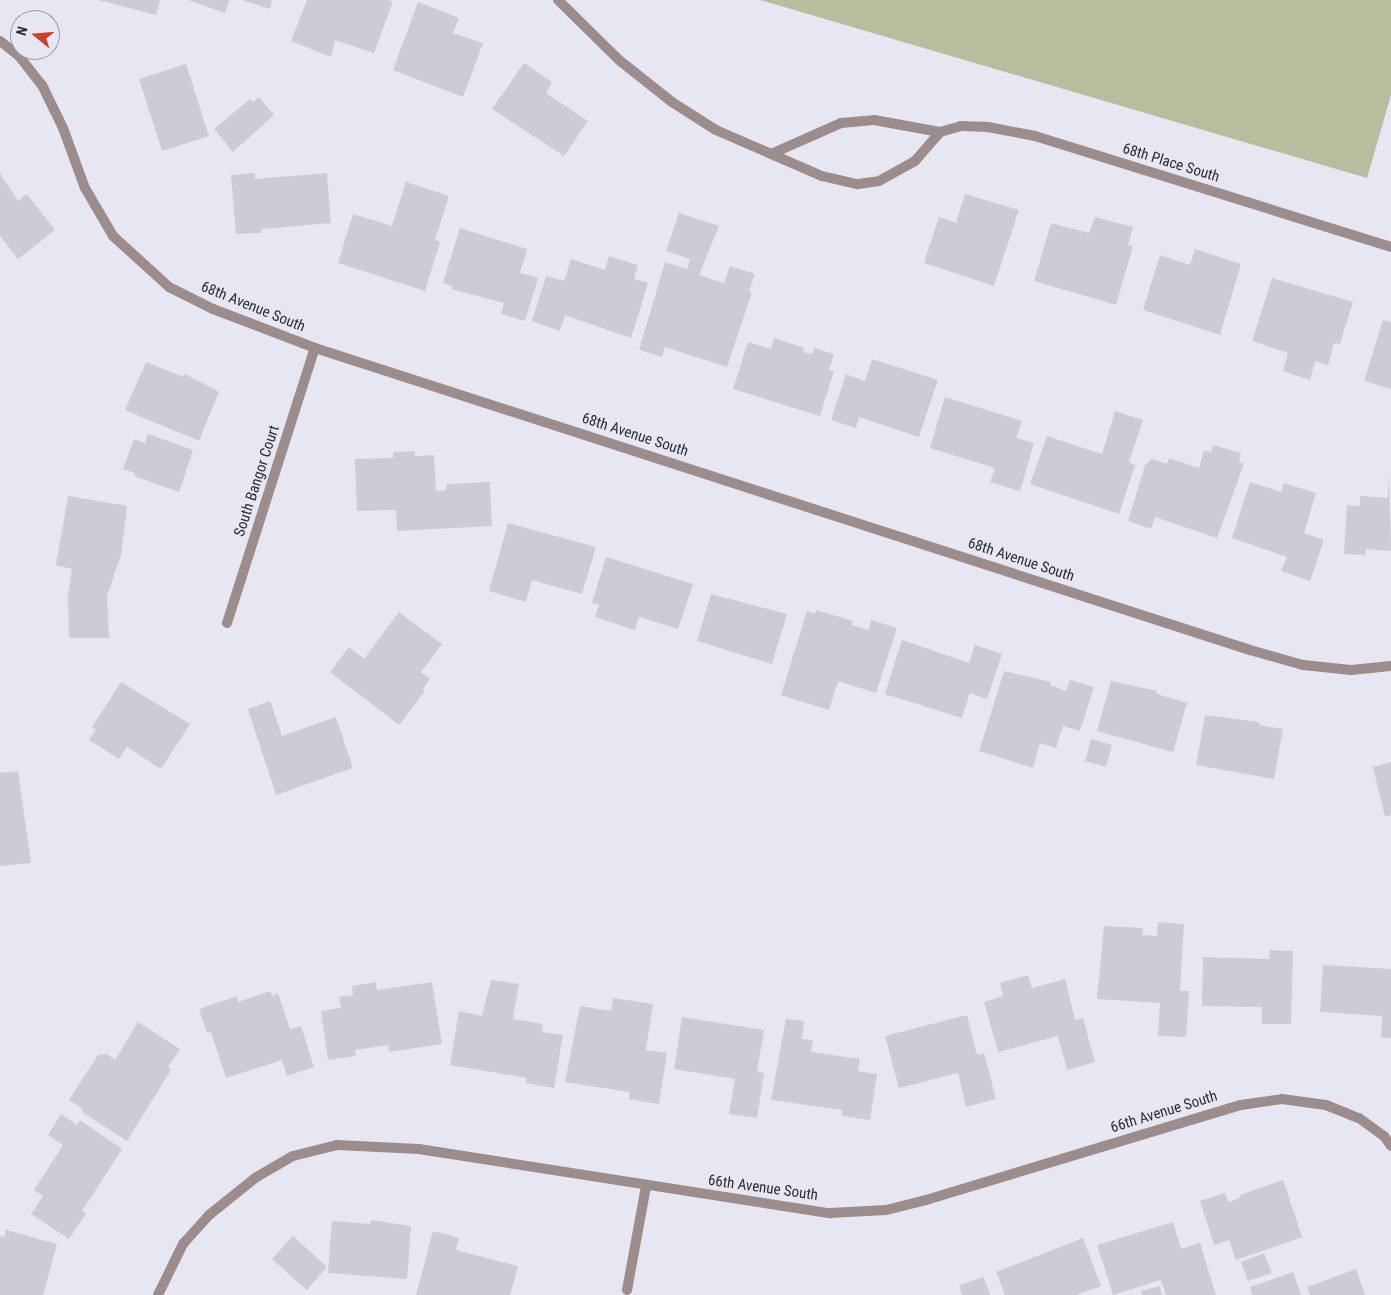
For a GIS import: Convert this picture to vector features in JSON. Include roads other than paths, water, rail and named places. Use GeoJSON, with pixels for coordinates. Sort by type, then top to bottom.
{"type":"FeatureCollection","features":[{"type":"Feature","properties":{"kind":"street"},"geometry":{"type":"LineString","coordinates":[[558,0],[620,60],[672,102],[716,130],[822,176],[858,184],[879,181],[915,161],[940,132]]}},
{"type":"Feature","properties":{"kind":"street","name":"68th Avenue South"},"geometry":{"type":"LineString","coordinates":[[0,41],[20,56],[42,85],[63,128],[85,188],[113,236],[134,258],[169,286],[213,309],[314,348],[1250,650],[1303,665],[1351,670],[1391,666]]}},
{"type":"Feature","properties":{"kind":"street","name":"68th Place South"},"geometry":{"type":"LineString","coordinates":[[771,154],[841,123],[874,120],[940,132],[961,126],[988,127],[1035,136],[1391,247]]}},
{"type":"Feature","properties":{"kind":"street","name":"South Bangor Court"},"geometry":{"type":"LineString","coordinates":[[227,623],[314,348]]}},
{"type":"Feature","properties":{"kind":"street","name":"66th Avenue South"},"geometry":{"type":"LineString","coordinates":[[158,1295],[161,1283],[183,1244],[209,1215],[255,1178],[293,1156],[336,1145],[419,1149],[646,1186],[830,1213],[886,1210],[1241,1105],[1282,1099],[1326,1105],[1359,1118],[1384,1136],[1391,1146]]}},
{"type":"Feature","properties":{"kind":"street"},"geometry":{"type":"LineString","coordinates":[[627,1290],[646,1186]]}}]}
